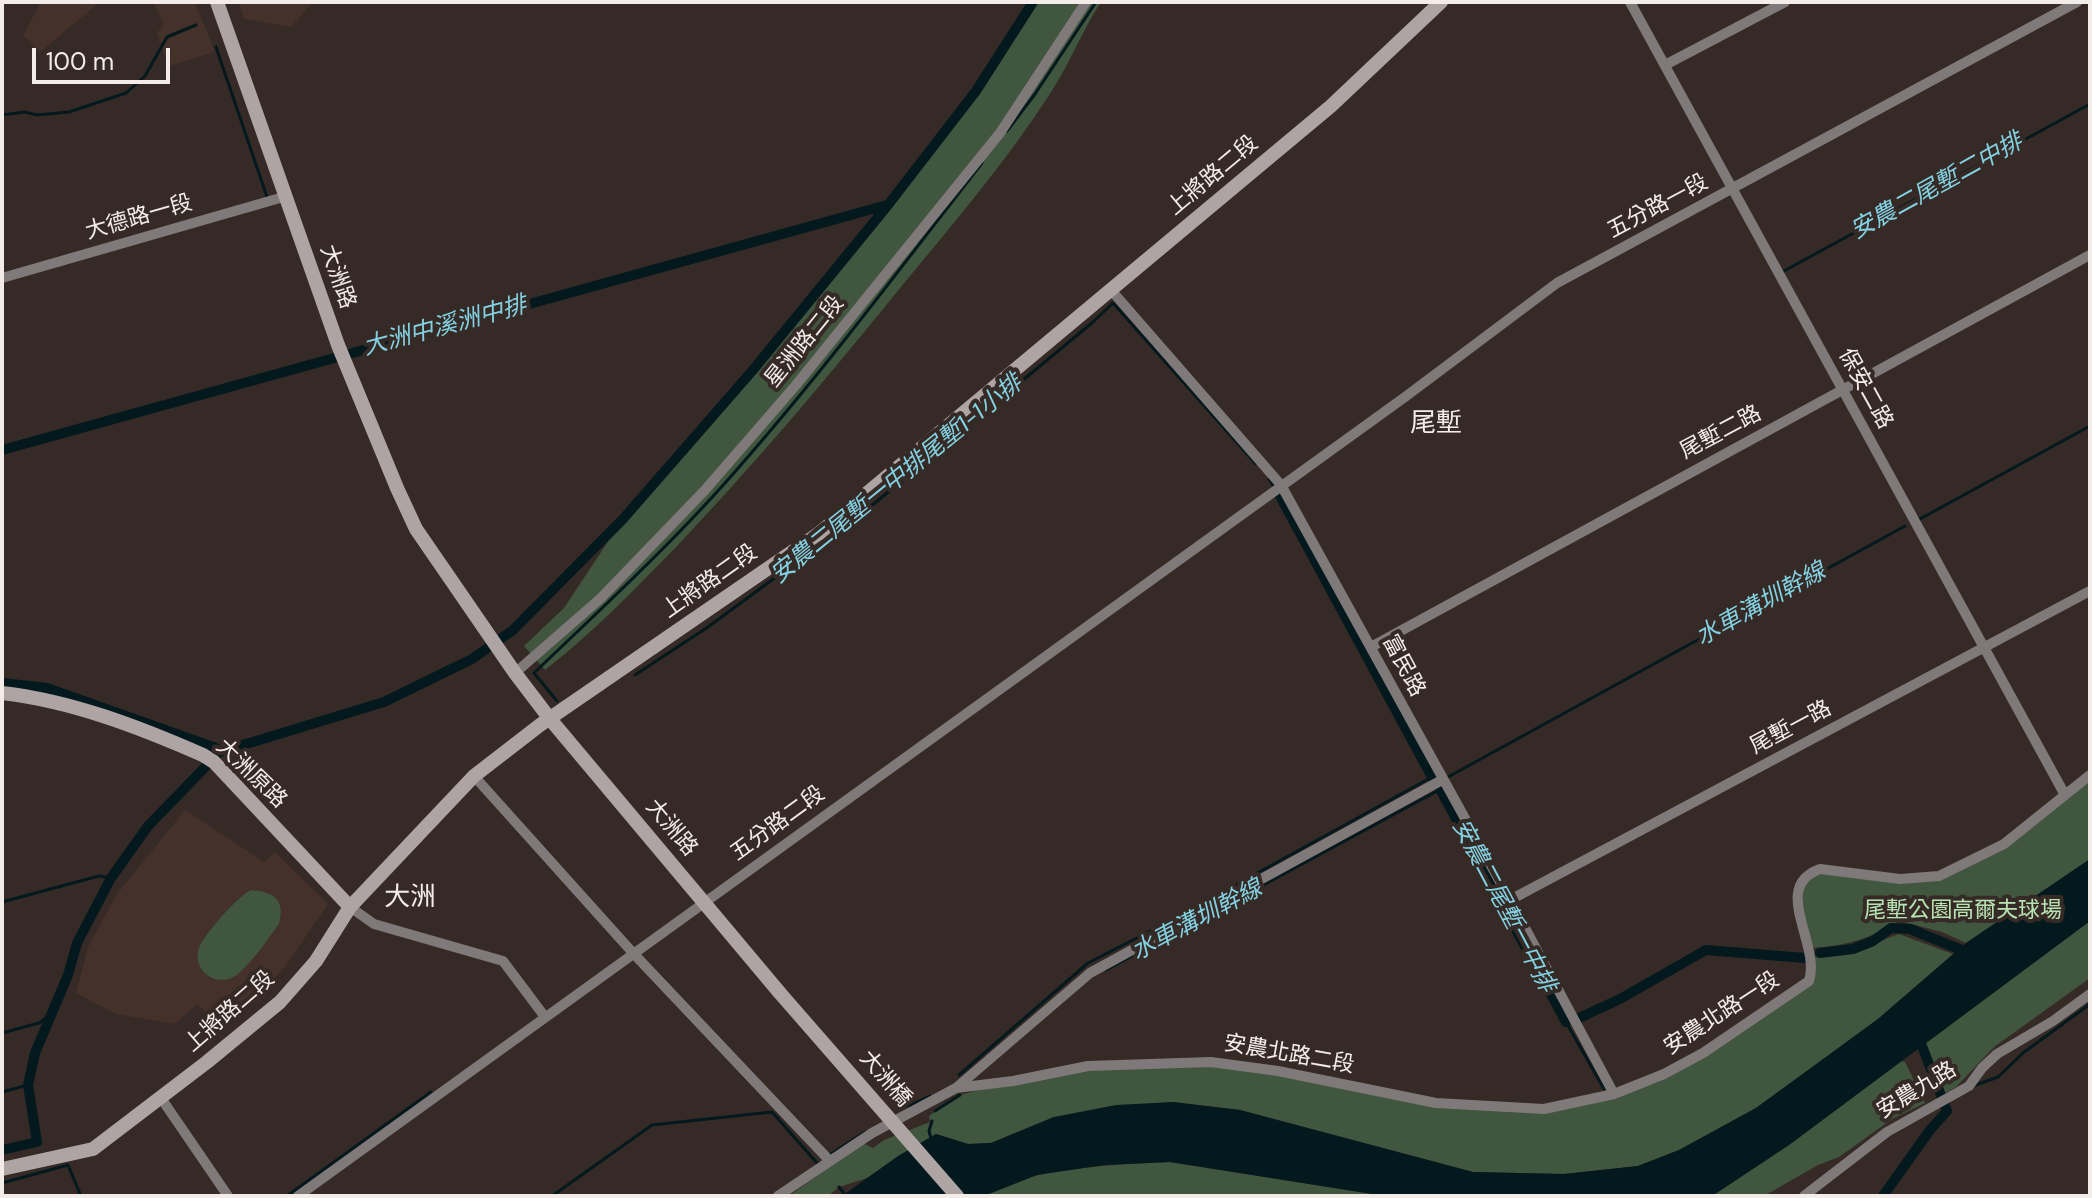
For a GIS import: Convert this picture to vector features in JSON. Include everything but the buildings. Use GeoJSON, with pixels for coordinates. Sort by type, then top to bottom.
{"type":"FeatureCollection","features":[{"type":"Feature","properties":{"kind":"main road","name":"大洲路"},"geometry":{"type":"LineString","coordinates":[[217,2],[333,332],[416,529],[550,719],[779,992]]}},
{"type":"Feature","properties":{"kind":"main road","name":"上將路二段"},"geometry":{"type":"LineString","coordinates":[[2,1169],[93,1149],[280,1002],[316,961],[350,907],[474,776],[550,719],[818,534],[1331,106],[1441,2]]}},
{"type":"Feature","properties":{"kind":"main road","name":"大洲原路"},"geometry":{"type":"LineString","coordinates":[[2,693],[38,698],[99,714],[203,755],[214,762],[350,907]]}},
{"type":"Feature","properties":{"kind":"main road","name":"大洲橋"},"geometry":{"type":"LineString","coordinates":[[779,992],[957,1196]]}},
{"type":"Feature","properties":{"kind":"street","name":"星洲路二段"},"geometry":{"type":"LineString","coordinates":[[515,673],[601,598],[705,490],[796,385],[1000,133],[1086,2]]}},
{"type":"Feature","properties":{"kind":"street","name":"保安二路"},"geometry":{"type":"LineString","coordinates":[[1630,2],[2065,795]]}},
{"type":"Feature","properties":{"kind":"street"},"geometry":{"type":"LineString","coordinates":[[1665,65],[1785,2]]}},
{"type":"Feature","properties":{"kind":"street","name":"五分路一段"},"geometry":{"type":"LineString","coordinates":[[1281,485],[1557,283],[2077,2]]}},
{"type":"Feature","properties":{"kind":"street","name":"大德路一段"},"geometry":{"type":"LineString","coordinates":[[2,278],[287,196]]}},
{"type":"Feature","properties":{"kind":"street","name":"尾塹二路"},"geometry":{"type":"LineString","coordinates":[[1371,647],[2090,255]]}},
{"type":"Feature","properties":{"kind":"street","name":"富民路"},"geometry":{"type":"LineString","coordinates":[[1111,290],[1281,485],[1614,1094]]}},
{"type":"Feature","properties":{"kind":"street","name":"五分路二段"},"geometry":{"type":"LineString","coordinates":[[298,1196],[1281,485]]}},
{"type":"Feature","properties":{"kind":"street","name":"尾塹一路"},"geometry":{"type":"LineString","coordinates":[[1510,900],[2090,591]]}},
{"type":"Feature","properties":{"kind":"street","name":"安農北路一段"},"geometry":{"type":"LineString","coordinates":[[1614,1094],[1664,1074],[1703,1053],[1809,981],[1813,968],[1811,952],[1798,910],[1797,888],[1807,874],[1820,869],[1900,879],[1939,876],[2004,844],[2090,775]]}},
{"type":"Feature","properties":{"kind":"street"},"geometry":{"type":"LineString","coordinates":[[474,776],[633,953],[829,1160]]}},
{"type":"Feature","properties":{"kind":"street"},"geometry":{"type":"LineString","coordinates":[[778,1196],[872,1133],[956,1088],[1090,973],[1442,780]]}},
{"type":"Feature","properties":{"kind":"street"},"geometry":{"type":"LineString","coordinates":[[350,907],[374,924],[503,961],[545,1017]]}},
{"type":"Feature","properties":{"kind":"street","name":"安農九路"},"geometry":{"type":"LineString","coordinates":[[1804,1196],[1887,1132],[1969,1086],[1997,1054],[2053,1021],[2090,994]]}},
{"type":"Feature","properties":{"kind":"street","name":"安農北路二段"},"geometry":{"type":"LineString","coordinates":[[956,1088],[1088,1066],[1211,1062],[1278,1071],[1436,1103],[1544,1109],[1614,1094]]}},
{"type":"Feature","properties":{"kind":"street"},"geometry":{"type":"LineString","coordinates":[[161,1098],[228,1196]]}},
{"type":"Feature","properties":{"kind":"shaded area"},"geometry":{"type":"Polygon","coordinates":[[[41,2],[100,2],[40,52],[23,35],[41,2]]]}},
{"type":"Feature","properties":{"kind":"shaded area"},"geometry":{"type":"Polygon","coordinates":[[[153,2],[195,2],[215,52],[169,66],[157,33],[164,24],[153,2]]]}},
{"type":"Feature","properties":{"kind":"shaded area"},"geometry":{"type":"Polygon","coordinates":[[[238,2],[313,2],[291,27],[244,19],[238,2]]]}},
{"type":"Feature","properties":{"kind":"shaded area"},"geometry":{"type":"Polygon","coordinates":[[[185,810],[264,862],[275,852],[328,904],[285,967],[223,1029],[197,1004],[175,1024],[116,1014],[76,993],[88,947],[117,894],[185,810]]]}},
{"type":"Feature","properties":{"kind":"green space"},"geometry":{"type":"Polygon","coordinates":[[[1033,2],[1101,2],[1058,81],[1015,145],[840,361],[733,485],[629,594],[545,670],[524,646],[564,608],[623,519],[753,370],[888,205],[976,91],[1033,2]]]}},
{"type":"Feature","properties":{"kind":"green space","name":"尾塹公園高爾夫球場"},"geometry":{"type":"Polygon","coordinates":[[[2090,776],[2090,859],[1966,943],[1942,932],[1900,921],[1857,940],[1810,948],[1798,910],[1807,874],[1939,876],[2004,844],[2090,776]]]}},
{"type":"Feature","properties":{"kind":"green space"},"geometry":{"type":"Polygon","coordinates":[[[251,890],[276,898],[281,908],[279,924],[239,973],[224,980],[210,977],[200,967],[198,951],[221,918],[251,890]]]}},
{"type":"Feature","properties":{"kind":"green space"},"geometry":{"type":"Polygon","coordinates":[[[2090,921],[2090,978],[1994,1047],[1956,1087],[1938,1097],[1918,1049],[2090,921]]]}},
{"type":"Feature","properties":{"kind":"green space"},"geometry":{"type":"Polygon","coordinates":[[[1899,934],[1953,954],[1878,1019],[1756,1108],[1679,1150],[1638,1166],[1564,1174],[1473,1172],[1240,1110],[1172,1102],[1054,1117],[991,1143],[968,1144],[936,1134],[867,1178],[839,1187],[828,1196],[789,1196],[863,1143],[873,1148],[884,1140],[930,1122],[929,1116],[956,1096],[1088,1066],[1211,1062],[1436,1103],[1544,1109],[1664,1074],[1809,981],[1812,957],[1847,952],[1899,934]]]}},
{"type":"Feature","properties":{"kind":"green space"},"geometry":{"type":"Polygon","coordinates":[[[1901,1061],[1905,1062],[1925,1103],[1892,1119],[1839,1157],[1818,1165],[1764,1196],[1712,1196],[1789,1145],[1901,1061]]]}},
{"type":"Feature","properties":{"kind":"green space"},"geometry":{"type":"Polygon","coordinates":[[[1170,1162],[1385,1196],[984,1196],[1026,1178],[1049,1173],[1170,1162]]]}},
{"type":"Feature","properties":{"kind":"water"},"geometry":{"type":"Polygon","coordinates":[[[2090,859],[2090,921],[1789,1145],[1712,1196],[1385,1196],[1170,1162],[1104,1165],[1037,1175],[984,1196],[842,1196],[898,1156],[936,1134],[968,1144],[991,1143],[1054,1117],[1116,1105],[1173,1102],[1240,1110],[1473,1172],[1564,1174],[1638,1166],[1679,1150],[1756,1108],[1878,1019],[1966,943],[2090,859]]]}},
{"type":"Feature","properties":{"kind":"waterway"},"geometry":{"type":"LineString","coordinates":[[2,683],[47,688],[220,752],[384,702],[472,659],[513,630],[623,519],[753,370],[888,205],[976,91],[1033,2]]}},
{"type":"Feature","properties":{"kind":"waterway"},"geometry":{"type":"LineString","coordinates":[[1007,131],[1096,2]]}},
{"type":"Feature","properties":{"kind":"waterway"},"geometry":{"type":"LineString","coordinates":[[2,115],[69,112],[126,93],[145,76],[167,37],[196,25]]}},
{"type":"Feature","properties":{"kind":"waterway"},"geometry":{"type":"LineString","coordinates":[[216,47],[267,197]]}},
{"type":"Feature","properties":{"kind":"waterway","name":"安農二尾塹二中排"},"geometry":{"type":"LineString","coordinates":[[1784,271],[2090,104]]}},
{"type":"Feature","properties":{"kind":"waterway"},"geometry":{"type":"LineString","coordinates":[[557,701],[534,673],[665,546],[740,466],[833,354],[982,163]]}},
{"type":"Feature","properties":{"kind":"waterway","name":"大洲中溪洲中排"},"geometry":{"type":"LineString","coordinates":[[2,450],[887,205]]}},
{"type":"Feature","properties":{"kind":"waterway","name":"安農二尾塹一中排尾塹1-1小排"},"geometry":{"type":"LineString","coordinates":[[635,675],[708,627],[795,563],[811,556],[1113,303],[1256,464]]}},
{"type":"Feature","properties":{"kind":"waterway"},"geometry":{"type":"LineString","coordinates":[[1918,520],[2090,426]]}},
{"type":"Feature","properties":{"kind":"waterway","name":"安農二尾塹一中排"},"geometry":{"type":"LineString","coordinates":[[1269,479],[1280,496]]}},
{"type":"Feature","properties":{"kind":"waterway"},"geometry":{"type":"LineString","coordinates":[[1280,496],[1432,777]]}},
{"type":"Feature","properties":{"kind":"waterway","name":"水車溝圳幹線"},"geometry":{"type":"LineString","coordinates":[[1448,777],[1905,526]]}},
{"type":"Feature","properties":{"kind":"waterway"},"geometry":{"type":"LineString","coordinates":[[2,1150],[37,1142],[28,1085],[35,1053],[68,975],[77,943],[111,878],[148,826],[216,756]]}},
{"type":"Feature","properties":{"kind":"waterway"},"geometry":{"type":"LineString","coordinates":[[959,1075],[1088,963],[1432,777]]}},
{"type":"Feature","properties":{"kind":"waterway","name":"安農二尾塹一中排"},"geometry":{"type":"LineString","coordinates":[[1440,789],[1566,1022]]}},
{"type":"Feature","properties":{"kind":"waterway","name":"水車溝圳幹線"},"geometry":{"type":"LineString","coordinates":[[1106,970],[1439,790]]}},
{"type":"Feature","properties":{"kind":"waterway"},"geometry":{"type":"LineString","coordinates":[[2,902],[99,876],[111,878]]}},
{"type":"Feature","properties":{"kind":"waterway","name":"安農二尾塹一中排"},"geometry":{"type":"LineString","coordinates":[[1820,953],[1853,949],[1873,941],[1891,928],[1910,929],[1964,951],[1972,950]]}},
{"type":"Feature","properties":{"kind":"waterway","name":"安農二尾塹一中排"},"geometry":{"type":"LineString","coordinates":[[1579,1018],[1620,999],[1706,950],[1805,958]]}},
{"type":"Feature","properties":{"kind":"waterway"},"geometry":{"type":"LineString","coordinates":[[1973,1086],[1998,1077],[2023,1053],[2090,1004]]}},
{"type":"Feature","properties":{"kind":"waterway"},"geometry":{"type":"LineString","coordinates":[[2,1033],[39,1023],[53,1013]]}},
{"type":"Feature","properties":{"kind":"waterway"},"geometry":{"type":"LineString","coordinates":[[1566,1022],[1604,1089]]}},
{"type":"Feature","properties":{"kind":"waterway"},"geometry":{"type":"LineString","coordinates":[[1883,1196],[1947,1111],[1917,1033]]}},
{"type":"Feature","properties":{"kind":"waterway"},"geometry":{"type":"LineString","coordinates":[[2,1092],[28,1085]]}},
{"type":"Feature","properties":{"kind":"waterway"},"geometry":{"type":"LineString","coordinates":[[287,1196],[431,1092]]}},
{"type":"Feature","properties":{"kind":"waterway","name":"水車溝圳幹線"},"geometry":{"type":"LineString","coordinates":[[935,1111],[960,1095]]}},
{"type":"Feature","properties":{"kind":"waterway"},"geometry":{"type":"LineString","coordinates":[[908,1106],[930,1096]]}},
{"type":"Feature","properties":{"kind":"waterway"},"geometry":{"type":"LineString","coordinates":[[552,1196],[652,1125],[772,1112],[817,1163]]}},
{"type":"Feature","properties":{"kind":"waterway","name":"水車溝圳幹線"},"geometry":{"type":"LineString","coordinates":[[931,1138],[929,1131],[932,1121]]}},
{"type":"Feature","properties":{"kind":"waterway"},"geometry":{"type":"LineString","coordinates":[[831,1154],[865,1132]]}},
{"type":"Feature","properties":{"kind":"waterway"},"geometry":{"type":"LineString","coordinates":[[2,1183],[68,1165],[81,1196]]}},
{"type":"Feature","properties":{"kind":"waterway"},"geometry":{"type":"LineString","coordinates":[[839,1187],[846,1196]]}},
{"type":"Feature","properties":{"kind":"district","name":"尾塹"},"geometry":{"type":"Point","coordinates":[1436,424]}},
{"type":"Feature","properties":{"kind":"district","name":"大洲"},"geometry":{"type":"Point","coordinates":[410,898]}}]}
